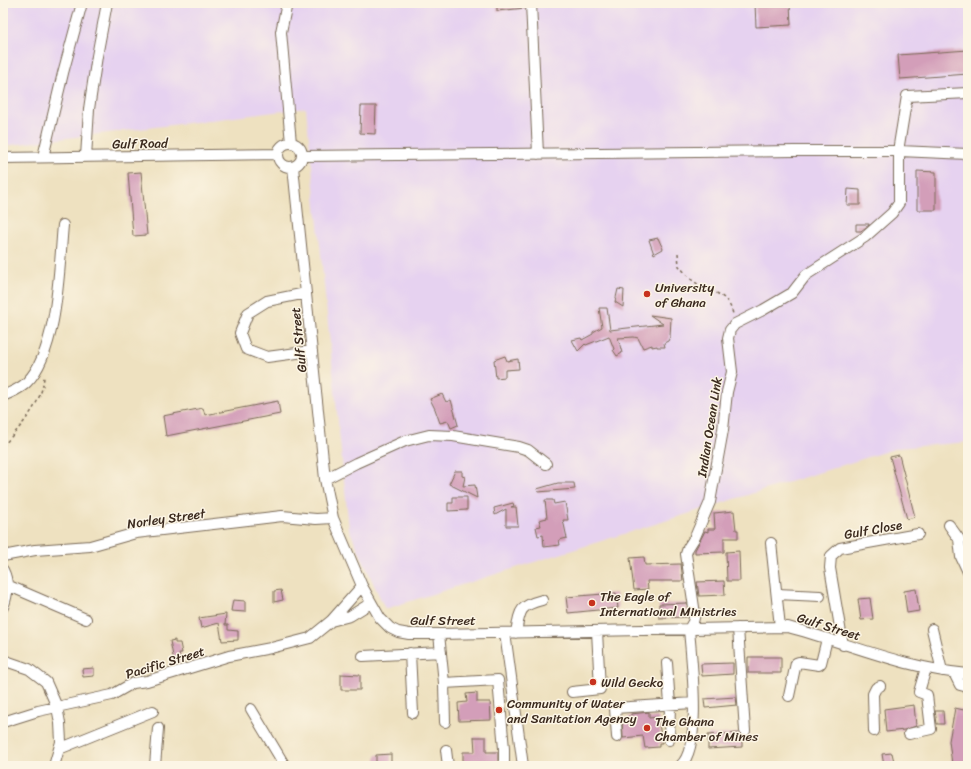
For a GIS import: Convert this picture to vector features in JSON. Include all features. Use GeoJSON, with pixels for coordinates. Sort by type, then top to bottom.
{"type":"FeatureCollection","features":[{"type":"Feature","properties":{"kind":"street"},"geometry":{"type":"LineString","coordinates":[[43,157],[62,73],[82,3]]}},
{"type":"Feature","properties":{"kind":"street"},"geometry":{"type":"LineString","coordinates":[[86,157],[89,109],[107,3]]}},
{"type":"Feature","properties":{"kind":"street"},"geometry":{"type":"LineString","coordinates":[[287,3],[281,32],[291,143]]}},
{"type":"Feature","properties":{"kind":"street"},"geometry":{"type":"LineString","coordinates":[[531,3],[538,154]]}},
{"type":"Feature","properties":{"kind":"street"},"geometry":{"type":"LineString","coordinates":[[736,324],[792,293],[806,275],[865,237],[892,213],[899,203],[900,197],[898,181],[899,151],[908,96],[968,93]]}},
{"type":"Feature","properties":{"kind":"street"},"geometry":{"type":"LineString","coordinates":[[291,143],[298,146],[302,156],[299,163],[293,167],[285,167],[280,162],[278,154],[283,145],[291,143]]}},
{"type":"Feature","properties":{"kind":"street"},"geometry":{"type":"LineString","coordinates":[[302,156],[795,151],[899,151],[968,154]]}},
{"type":"Feature","properties":{"kind":"street","name":"Gulf Road"},"geometry":{"type":"LineString","coordinates":[[3,158],[278,154]]}},
{"type":"Feature","properties":{"kind":"street","name":"Gulf Street"},"geometry":{"type":"LineString","coordinates":[[293,167],[325,479],[333,518],[362,586],[380,618],[390,628],[398,632],[409,634],[439,634],[788,627],[843,645],[926,668],[968,674]]}},
{"type":"Feature","properties":{"kind":"street"},"geometry":{"type":"LineString","coordinates":[[3,396],[13,392],[27,382],[42,361],[55,314],[63,225]]}},
{"type":"Feature","properties":{"kind":"street"},"geometry":{"type":"LineString","coordinates":[[306,293],[267,301],[248,313],[240,333],[246,349],[267,357],[312,351]]}},
{"type":"Feature","properties":{"kind":"street","name":"Indian Ocean Link"},"geometry":{"type":"LineString","coordinates":[[680,766],[684,763],[690,750],[693,735],[693,690],[689,629],[695,614],[686,554],[710,502],[723,430],[727,392],[732,372],[728,338],[730,330],[736,324]]}},
{"type":"Feature","properties":{"kind":"street"},"geometry":{"type":"LineString","coordinates":[[325,479],[404,441],[429,435],[453,436],[519,447],[528,450],[546,464]]}},
{"type":"Feature","properties":{"kind":"street","name":"Norley Street"},"geometry":{"type":"LineString","coordinates":[[3,556],[35,550],[90,546],[136,533],[282,516],[316,519],[333,518]]}},
{"type":"Feature","properties":{"kind":"street"},"geometry":{"type":"LineString","coordinates":[[949,525],[959,539],[961,557],[968,572]]}},
{"type":"Feature","properties":{"kind":"street","name":"Gulf Close"},"geometry":{"type":"LineString","coordinates":[[843,645],[830,568],[831,556],[840,548],[918,534]]}},
{"type":"Feature","properties":{"kind":"street"},"geometry":{"type":"LineString","coordinates":[[771,543],[780,628]]}},
{"type":"Feature","properties":{"kind":"street"},"geometry":{"type":"LineString","coordinates":[[3,570],[6,575],[7,585],[6,599],[3,607]]}},
{"type":"Feature","properties":{"kind":"street"},"geometry":{"type":"LineString","coordinates":[[7,585],[86,619]]}},
{"type":"Feature","properties":{"kind":"street","name":"Pacific Street"},"geometry":{"type":"LineString","coordinates":[[3,722],[38,711],[112,695],[133,683],[228,656],[271,648],[310,638],[331,621],[362,586]]}},
{"type":"Feature","properties":{"kind":"street"},"geometry":{"type":"LineString","coordinates":[[777,594],[820,596]]}},
{"type":"Feature","properties":{"kind":"street"},"geometry":{"type":"LineString","coordinates":[[523,766],[511,633],[524,607],[528,604],[542,600]]}},
{"type":"Feature","properties":{"kind":"street","name":"Pacific Street"},"geometry":{"type":"LineString","coordinates":[[331,621],[350,616],[371,603]]}},
{"type":"Feature","properties":{"kind":"street"},"geometry":{"type":"LineString","coordinates":[[738,628],[744,731]]}},
{"type":"Feature","properties":{"kind":"street"},"geometry":{"type":"LineString","coordinates":[[932,630],[942,671]]}},
{"type":"Feature","properties":{"kind":"street"},"geometry":{"type":"LineString","coordinates":[[572,692],[600,689],[597,631]]}},
{"type":"Feature","properties":{"kind":"street"},"geometry":{"type":"LineString","coordinates":[[439,634],[444,683],[445,722]]}},
{"type":"Feature","properties":{"kind":"street"},"geometry":{"type":"LineString","coordinates":[[788,696],[794,666],[796,663],[799,662],[819,665],[821,663],[827,639]]}},
{"type":"Feature","properties":{"kind":"street"},"geometry":{"type":"LineString","coordinates":[[363,656],[441,652]]}},
{"type":"Feature","properties":{"kind":"street"},"geometry":{"type":"LineString","coordinates":[[410,654],[413,713]]}},
{"type":"Feature","properties":{"kind":"street"},"geometry":{"type":"LineString","coordinates":[[3,660],[29,669],[46,682],[57,707],[60,723],[61,742],[54,766]]}},
{"type":"Feature","properties":{"kind":"street"},"geometry":{"type":"LineString","coordinates":[[667,663],[670,704],[669,740]]}},
{"type":"Feature","properties":{"kind":"street"},"geometry":{"type":"LineString","coordinates":[[909,734],[931,729],[926,695],[919,692],[926,668]]}},
{"type":"Feature","properties":{"kind":"street"},"geometry":{"type":"LineString","coordinates":[[954,673],[958,684],[968,687]]}},
{"type":"Feature","properties":{"kind":"street"},"geometry":{"type":"LineString","coordinates":[[444,683],[498,680],[504,766]]}},
{"type":"Feature","properties":{"kind":"street"},"geometry":{"type":"LineString","coordinates":[[874,731],[873,694],[876,688],[880,686]]}},
{"type":"Feature","properties":{"kind":"street"},"geometry":{"type":"LineString","coordinates":[[617,736],[615,708],[693,703]]}},
{"type":"Feature","properties":{"kind":"street"},"geometry":{"type":"LineString","coordinates":[[251,709],[285,766]]}},
{"type":"Feature","properties":{"kind":"street"},"geometry":{"type":"LineString","coordinates":[[59,749],[153,711]]}},
{"type":"Feature","properties":{"kind":"street"},"geometry":{"type":"LineString","coordinates":[[155,766],[158,728]]}},
{"type":"Feature","properties":{"kind":"street"},"geometry":{"type":"LineString","coordinates":[[446,750],[448,766]]}},
{"type":"Feature","properties":{"kind":"path"},"geometry":{"type":"LineString","coordinates":[[678,253],[679,266],[692,280],[728,301],[736,324]]}},
{"type":"Feature","properties":{"kind":"path"},"geometry":{"type":"LineString","coordinates":[[3,446],[18,429],[32,409],[41,392],[44,376],[42,361]]}},
{"type":"Feature","properties":{"kind":"shaded area","name":"University of Ghana"},"geometry":{"type":"Polygon","coordinates":[[[3,3],[968,3],[968,442],[897,448],[385,609],[349,529],[306,108],[3,146],[3,3]]]}},
{"type":"Feature","properties":{"kind":"building"},"geometry":{"type":"Polygon","coordinates":[[[497,3],[525,3],[525,8],[497,11],[497,3]]]}},
{"type":"Feature","properties":{"kind":"building"},"geometry":{"type":"Polygon","coordinates":[[[755,3],[790,3],[791,25],[756,27],[755,3]]]}},
{"type":"Feature","properties":{"kind":"building"},"geometry":{"type":"Polygon","coordinates":[[[968,50],[968,74],[900,79],[898,55],[968,50]]]}},
{"type":"Feature","properties":{"kind":"building"},"geometry":{"type":"Polygon","coordinates":[[[361,106],[376,106],[375,134],[360,133],[361,106]]]}},
{"type":"Feature","properties":{"kind":"building"},"geometry":{"type":"Polygon","coordinates":[[[917,171],[936,172],[936,210],[917,210],[917,171]]]}},
{"type":"Feature","properties":{"kind":"building"},"geometry":{"type":"Polygon","coordinates":[[[141,172],[147,235],[133,236],[128,173],[141,172]]]}},
{"type":"Feature","properties":{"kind":"building"},"geometry":{"type":"Polygon","coordinates":[[[848,189],[860,190],[860,205],[847,205],[848,189]]]}},
{"type":"Feature","properties":{"kind":"building"},"geometry":{"type":"Polygon","coordinates":[[[856,224],[869,225],[861,231],[856,231],[856,224]]]}},
{"type":"Feature","properties":{"kind":"building"},"geometry":{"type":"Polygon","coordinates":[[[658,238],[663,249],[654,254],[649,240],[658,238]]]}},
{"type":"Feature","properties":{"kind":"building"},"geometry":{"type":"Polygon","coordinates":[[[618,289],[624,290],[623,307],[615,302],[618,289]]]}},
{"type":"Feature","properties":{"kind":"building"},"geometry":{"type":"Polygon","coordinates":[[[599,308],[607,308],[610,330],[663,324],[650,315],[671,318],[670,337],[668,341],[664,343],[665,347],[652,347],[652,345],[643,348],[638,338],[618,338],[622,353],[617,356],[613,350],[614,349],[609,336],[586,345],[585,344],[578,351],[572,340],[581,338],[582,340],[602,327],[599,308]]]}},
{"type":"Feature","properties":{"kind":"building"},"geometry":{"type":"Polygon","coordinates":[[[505,356],[507,361],[518,359],[519,369],[505,370],[505,377],[496,378],[494,360],[505,356]]]}},
{"type":"Feature","properties":{"kind":"building"},"geometry":{"type":"Polygon","coordinates":[[[442,394],[446,402],[451,400],[458,425],[451,428],[448,421],[440,423],[430,399],[442,394]]]}},
{"type":"Feature","properties":{"kind":"building"},"geometry":{"type":"Polygon","coordinates":[[[278,401],[280,414],[166,436],[163,416],[203,408],[205,415],[278,401]]]}},
{"type":"Feature","properties":{"kind":"building"},"geometry":{"type":"Polygon","coordinates":[[[899,455],[915,517],[907,519],[890,457],[899,455]]]}},
{"type":"Feature","properties":{"kind":"building"},"geometry":{"type":"Polygon","coordinates":[[[455,471],[462,471],[462,476],[465,477],[463,486],[475,485],[477,498],[449,484],[455,471]]]}},
{"type":"Feature","properties":{"kind":"building"},"geometry":{"type":"Polygon","coordinates":[[[558,483],[574,483],[575,489],[538,492],[537,489],[558,483]]]}},
{"type":"Feature","properties":{"kind":"building"},"geometry":{"type":"Polygon","coordinates":[[[453,497],[467,497],[467,510],[448,511],[448,503],[453,503],[453,497]]]}},
{"type":"Feature","properties":{"kind":"building"},"geometry":{"type":"Polygon","coordinates":[[[545,500],[553,500],[554,504],[565,502],[568,520],[563,520],[567,538],[559,540],[560,545],[544,547],[543,535],[538,536],[536,527],[541,526],[539,520],[547,518],[545,500]]]}},
{"type":"Feature","properties":{"kind":"building"},"geometry":{"type":"Polygon","coordinates":[[[513,503],[514,506],[511,507],[516,507],[518,526],[506,526],[506,509],[495,515],[494,508],[513,503]]]}},
{"type":"Feature","properties":{"kind":"building"},"geometry":{"type":"Polygon","coordinates":[[[734,511],[738,538],[724,538],[724,552],[695,553],[695,550],[705,531],[708,532],[708,529],[715,529],[714,513],[734,511]]]}},
{"type":"Feature","properties":{"kind":"building"},"geometry":{"type":"Polygon","coordinates":[[[739,551],[740,581],[727,581],[726,552],[739,551]]]}},
{"type":"Feature","properties":{"kind":"building"},"geometry":{"type":"Polygon","coordinates":[[[644,557],[645,565],[681,564],[683,581],[647,581],[648,589],[634,590],[630,558],[644,557]]]}},
{"type":"Feature","properties":{"kind":"building"},"geometry":{"type":"Polygon","coordinates":[[[724,581],[725,595],[699,596],[697,582],[724,581]]]}},
{"type":"Feature","properties":{"kind":"building"},"geometry":{"type":"Polygon","coordinates":[[[916,589],[919,611],[907,613],[904,591],[916,589]]]}},
{"type":"Feature","properties":{"kind":"building"},"geometry":{"type":"Polygon","coordinates":[[[281,590],[283,600],[274,602],[274,591],[281,590]]]}},
{"type":"Feature","properties":{"kind":"building"},"geometry":{"type":"Polygon","coordinates":[[[616,593],[618,608],[568,613],[566,597],[616,593]]]}},
{"type":"Feature","properties":{"kind":"building"},"geometry":{"type":"Polygon","coordinates":[[[870,598],[873,619],[861,620],[858,599],[870,598]]]}},
{"type":"Feature","properties":{"kind":"building"},"geometry":{"type":"Polygon","coordinates":[[[233,600],[245,601],[245,612],[231,611],[233,600]]]}},
{"type":"Feature","properties":{"kind":"building"},"geometry":{"type":"Polygon","coordinates":[[[687,603],[688,617],[659,618],[659,604],[687,603]]]}},
{"type":"Feature","properties":{"kind":"building"},"geometry":{"type":"Polygon","coordinates":[[[226,614],[225,625],[228,625],[228,630],[238,631],[238,640],[222,641],[219,623],[201,628],[199,618],[226,614]]]}},
{"type":"Feature","properties":{"kind":"building"},"geometry":{"type":"Polygon","coordinates":[[[175,640],[175,643],[180,643],[182,653],[179,653],[182,664],[174,666],[170,641],[175,640]]]}},
{"type":"Feature","properties":{"kind":"building"},"geometry":{"type":"Polygon","coordinates":[[[748,657],[781,657],[781,673],[748,673],[748,657]]]}},
{"type":"Feature","properties":{"kind":"building"},"geometry":{"type":"Polygon","coordinates":[[[733,663],[733,674],[702,676],[701,664],[733,663]]]}},
{"type":"Feature","properties":{"kind":"building"},"geometry":{"type":"Polygon","coordinates":[[[94,668],[94,676],[83,677],[82,669],[94,668]]]}},
{"type":"Feature","properties":{"kind":"building"},"geometry":{"type":"Polygon","coordinates":[[[341,674],[360,675],[360,690],[341,690],[341,674]]]}},
{"type":"Feature","properties":{"kind":"building"},"geometry":{"type":"Polygon","coordinates":[[[477,693],[477,702],[490,702],[491,720],[459,721],[458,703],[467,702],[466,694],[477,693]]]}},
{"type":"Feature","properties":{"kind":"building"},"geometry":{"type":"Polygon","coordinates":[[[736,697],[737,705],[705,708],[704,699],[736,697]]]}},
{"type":"Feature","properties":{"kind":"building"},"geometry":{"type":"Polygon","coordinates":[[[914,705],[916,726],[904,730],[886,732],[884,709],[914,705]]]}},
{"type":"Feature","properties":{"kind":"building"},"geometry":{"type":"Polygon","coordinates":[[[955,708],[968,711],[968,766],[960,766],[960,763],[952,764],[949,741],[955,708]]]}},
{"type":"Feature","properties":{"kind":"building"},"geometry":{"type":"Polygon","coordinates":[[[935,711],[943,711],[944,724],[937,724],[935,711]]]}},
{"type":"Feature","properties":{"kind":"building"},"geometry":{"type":"Polygon","coordinates":[[[649,712],[649,718],[658,717],[662,743],[659,743],[659,747],[645,748],[643,736],[623,738],[622,719],[628,719],[628,717],[631,717],[631,714],[649,712]]]}},
{"type":"Feature","properties":{"kind":"building"},"geometry":{"type":"Polygon","coordinates":[[[739,733],[742,736],[742,747],[708,749],[708,735],[739,733]]]}},
{"type":"Feature","properties":{"kind":"building"},"geometry":{"type":"Polygon","coordinates":[[[474,737],[486,737],[486,752],[498,752],[498,766],[463,766],[463,752],[475,752],[474,737]]]}},
{"type":"Feature","properties":{"kind":"building"},"geometry":{"type":"Polygon","coordinates":[[[892,753],[895,766],[884,766],[882,754],[892,753]]]}},
{"type":"Feature","properties":{"kind":"building"},"geometry":{"type":"Polygon","coordinates":[[[391,754],[391,763],[376,764],[376,755],[391,754]]]}},
{"type":"Feature","properties":{"kind":"place","name":"University of Ghana"},"geometry":{"type":"Point","coordinates":[647,294]}},
{"type":"Feature","properties":{"kind":"place","name":"The Eagle of International Ministries"},"geometry":{"type":"Point","coordinates":[592,603]}},
{"type":"Feature","properties":{"kind":"place","name":"Wild Gecko"},"geometry":{"type":"Point","coordinates":[593,682]}},
{"type":"Feature","properties":{"kind":"place","name":"Community of Water and Sanitation Agency"},"geometry":{"type":"Point","coordinates":[499,710]}},
{"type":"Feature","properties":{"kind":"place","name":"The Ghana Chamber of Mines"},"geometry":{"type":"Point","coordinates":[647,728]}}]}
